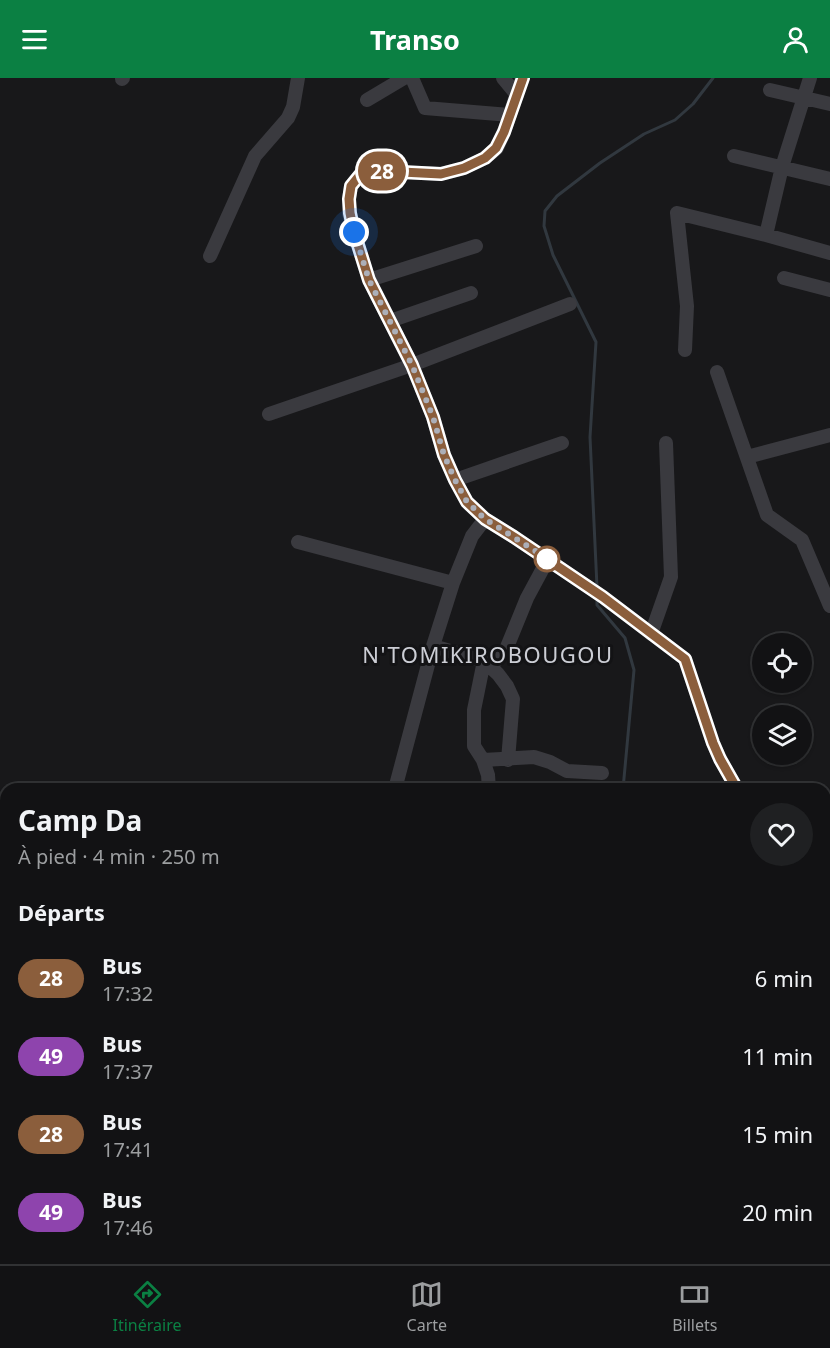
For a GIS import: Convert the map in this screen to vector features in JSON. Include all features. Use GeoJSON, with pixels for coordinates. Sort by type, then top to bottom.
{"type":"FeatureCollection","features":[{"type":"Feature","properties":{"kind":"street"},"geometry":{"type":"LineString","coordinates":[[210,256],[255,156],[288,118],[293,107],[298,78]]}},
{"type":"Feature","properties":{"kind":"street"},"geometry":{"type":"LineString","coordinates":[[367,100],[404,78]]}},
{"type":"Feature","properties":{"kind":"street"},"geometry":{"type":"LineString","coordinates":[[412,78],[425,108],[510,115]]}},
{"type":"Feature","properties":{"kind":"street"},"geometry":{"type":"LineString","coordinates":[[503,78],[517,95]]}},
{"type":"Feature","properties":{"kind":"street"},"geometry":{"type":"LineString","coordinates":[[522,78],[504,132],[496,148],[485,158],[464,168],[441,174],[382,171],[360,175],[351,186],[349,199],[354,232],[369,280],[412,365],[433,417],[444,455],[467,502],[485,519],[586,585],[685,659],[713,743],[734,783]]}},
{"type":"Feature","properties":{"kind":"street"},"geometry":{"type":"LineString","coordinates":[[766,235],[782,167],[810,78]]}},
{"type":"Feature","properties":{"kind":"street"},"geometry":{"type":"LineString","coordinates":[[770,90],[830,104]]}},
{"type":"Feature","properties":{"kind":"street"},"geometry":{"type":"LineString","coordinates":[[734,156],[830,179]]}},
{"type":"Feature","properties":{"kind":"street"},"geometry":{"type":"LineString","coordinates":[[685,350],[687,306],[677,213],[830,253]]}},
{"type":"Feature","properties":{"kind":"street"},"geometry":{"type":"LineString","coordinates":[[369,280],[476,246]]}},
{"type":"Feature","properties":{"kind":"street"},"geometry":{"type":"LineString","coordinates":[[784,278],[830,290]]}},
{"type":"Feature","properties":{"kind":"street"},"geometry":{"type":"LineString","coordinates":[[390,321],[471,293]]}},
{"type":"Feature","properties":{"kind":"street"},"geometry":{"type":"LineString","coordinates":[[269,414],[412,365],[570,304]]}},
{"type":"Feature","properties":{"kind":"street"},"geometry":{"type":"LineString","coordinates":[[717,372],[767,515],[802,540],[830,606]]}},
{"type":"Feature","properties":{"kind":"street"},"geometry":{"type":"LineString","coordinates":[[747,457],[830,435]]}},
{"type":"Feature","properties":{"kind":"street"},"geometry":{"type":"LineString","coordinates":[[455,480],[562,443]]}},
{"type":"Feature","properties":{"kind":"street"},"geometry":{"type":"LineString","coordinates":[[651,634],[671,577],[666,443]]}},
{"type":"Feature","properties":{"kind":"street"},"geometry":{"type":"LineString","coordinates":[[397,783],[433,646],[453,583],[472,536],[485,519]]}},
{"type":"Feature","properties":{"kind":"street"},"geometry":{"type":"LineString","coordinates":[[298,542],[453,583]]}},
{"type":"Feature","properties":{"kind":"street"},"geometry":{"type":"LineString","coordinates":[[489,783],[483,760],[474,746],[474,710],[487,665],[507,647],[527,598],[548,559]]}},
{"type":"Feature","properties":{"kind":"street"},"geometry":{"type":"LineString","coordinates":[[433,646],[487,665],[507,686],[513,699],[508,760]]}},
{"type":"Feature","properties":{"kind":"street"},"geometry":{"type":"LineString","coordinates":[[483,760],[534,757],[567,771],[602,773]]}},
{"type":"Feature","properties":{"kind":"waterway"},"geometry":{"type":"LineString","coordinates":[[597,587],[590,437],[596,342],[553,255],[544,226],[545,211],[557,196],[600,163],[644,134],[675,120],[693,104],[713,78]]}},
{"type":"Feature","properties":{"kind":"waterway"},"geometry":{"type":"LineString","coordinates":[[597,600],[597,605],[625,638],[634,670],[624,783]]}},
{"type":"Feature","properties":{"kind":"bus line","name":"28"},"geometry":{"type":"LineString","coordinates":[[523,78],[504,132],[496,148],[485,158],[464,168],[441,174],[382,171],[360,175],[351,186],[349,199],[354,232],[369,280],[412,365],[433,417],[444,455],[467,502],[485,519],[603,597],[685,659],[713,743],[734,783]]}},
{"type":"Feature","properties":{"kind":"district","name":"N'TOMIKIROBOUGOU"},"geometry":{"type":"Point","coordinates":[488,654]}},
{"type":"Feature","properties":{"kind":"route"},"geometry":{"type":"LineString","coordinates":[[354,232],[369,280],[412,365],[433,417],[444,455],[467,502],[485,519],[547,559]]}}]}
